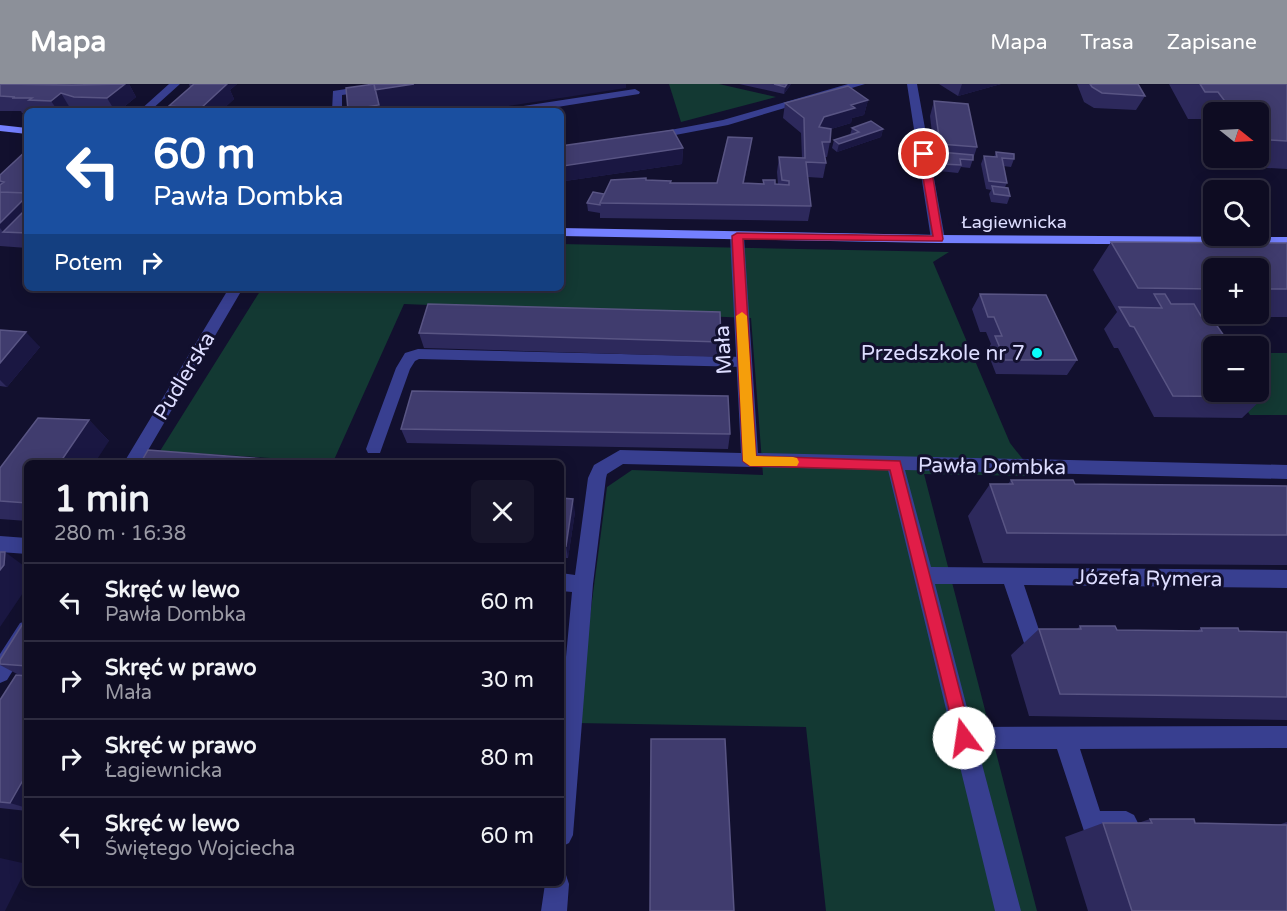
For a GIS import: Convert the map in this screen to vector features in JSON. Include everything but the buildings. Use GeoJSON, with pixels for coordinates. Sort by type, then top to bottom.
{"type":"FeatureCollection","features":[{"type":"Feature","properties":{"kind":"street"},"geometry":{"type":"LineString","coordinates":[[638,138],[724,123],[860,84]]}},
{"type":"Feature","properties":{"kind":"street"},"geometry":{"type":"LineString","coordinates":[[912,84],[938,239]]}},
{"type":"Feature","properties":{"kind":"street"},"geometry":{"type":"LineString","coordinates":[[530,108],[635,92]]}},
{"type":"Feature","properties":{"kind":"street"},"geometry":{"type":"LineString","coordinates":[[0,128],[24,131]]}},
{"type":"Feature","properties":{"kind":"street","name":"Łagiewnicka"},"geometry":{"type":"LineString","coordinates":[[564,232],[938,239],[1287,241]]}},
{"type":"Feature","properties":{"kind":"street","name":"Mała"},"geometry":{"type":"LineString","coordinates":[[737,236],[750,461]]}},
{"type":"Feature","properties":{"kind":"street","name":"Pudlerska"},"geometry":{"type":"LineString","coordinates":[[132,460],[234,291]]}},
{"type":"Feature","properties":{"kind":"street","name":"Pawła Dombka"},"geometry":{"type":"LineString","coordinates":[[564,801],[583,584],[597,478],[600,470],[620,457],[1287,472]]}},
{"type":"Feature","properties":{"kind":"street"},"geometry":{"type":"LineString","coordinates":[[895,464],[1008,911]]}},
{"type":"Feature","properties":{"kind":"street"},"geometry":{"type":"LineString","coordinates":[[0,544],[24,546]]}},
{"type":"Feature","properties":{"kind":"street","name":"Józefa Rymera"},"geometry":{"type":"LineString","coordinates":[[922,575],[1287,579]]}},
{"type":"Feature","properties":{"kind":"street"},"geometry":{"type":"LineString","coordinates":[[1011,576],[1032,639],[1067,640]]}},
{"type":"Feature","properties":{"kind":"street"},"geometry":{"type":"LineString","coordinates":[[564,582],[583,584]]}},
{"type":"Feature","properties":{"kind":"street"},"geometry":{"type":"LineString","coordinates":[[0,673],[24,635]]}},
{"type":"Feature","properties":{"kind":"street"},"geometry":{"type":"LineString","coordinates":[[964,738],[1287,738]]}},
{"type":"Feature","properties":{"kind":"street"},"geometry":{"type":"LineString","coordinates":[[1065,738],[1092,823],[1149,824]]}},
{"type":"Feature","properties":{"kind":"street"},"geometry":{"type":"LineString","coordinates":[[554,911],[557,886]]}},
{"type":"Feature","properties":{"kind":"lane"},"geometry":{"type":"LineString","coordinates":[[147,108],[175,84]]}},
{"type":"Feature","properties":{"kind":"lane"},"geometry":{"type":"LineString","coordinates":[[337,108],[337,93],[400,84]]}},
{"type":"Feature","properties":{"kind":"lane"},"geometry":{"type":"LineString","coordinates":[[374,449],[404,368],[410,357],[418,354],[745,362]]}},
{"type":"Feature","properties":{"kind":"green space"},"geometry":{"type":"Polygon","coordinates":[[[669,84],[719,84],[776,97],[681,122],[669,84]]]}},
{"type":"Feature","properties":{"kind":"green space"},"geometry":{"type":"Polygon","coordinates":[[[564,244],[949,252],[933,262],[1010,443],[1036,476],[924,474],[1037,911],[826,911],[806,727],[576,723],[607,487],[632,470],[763,475],[751,318],[404,304],[334,460],[160,451],[260,291],[564,291],[564,244]]]}},
{"type":"Feature","properties":{"kind":"green space"},"geometry":{"type":"Polygon","coordinates":[[[1269,353],[1287,353],[1287,415],[1250,415],[1242,402],[1269,402],[1269,353]]]}},
{"type":"Feature","properties":{"kind":"slow traffic"},"geometry":{"type":"LineString","coordinates":[[742,316],[750,461],[793,462]]}},
{"type":"Feature","properties":{"kind":"place","name":"Przedszkole nr 7"},"geometry":{"type":"Point","coordinates":[1037,353]}},
{"type":"Feature","properties":{"kind":"route"},"geometry":{"type":"LineString","coordinates":[[924,154],[938,239],[737,236],[750,461],[895,464],[964,738]]}}]}
